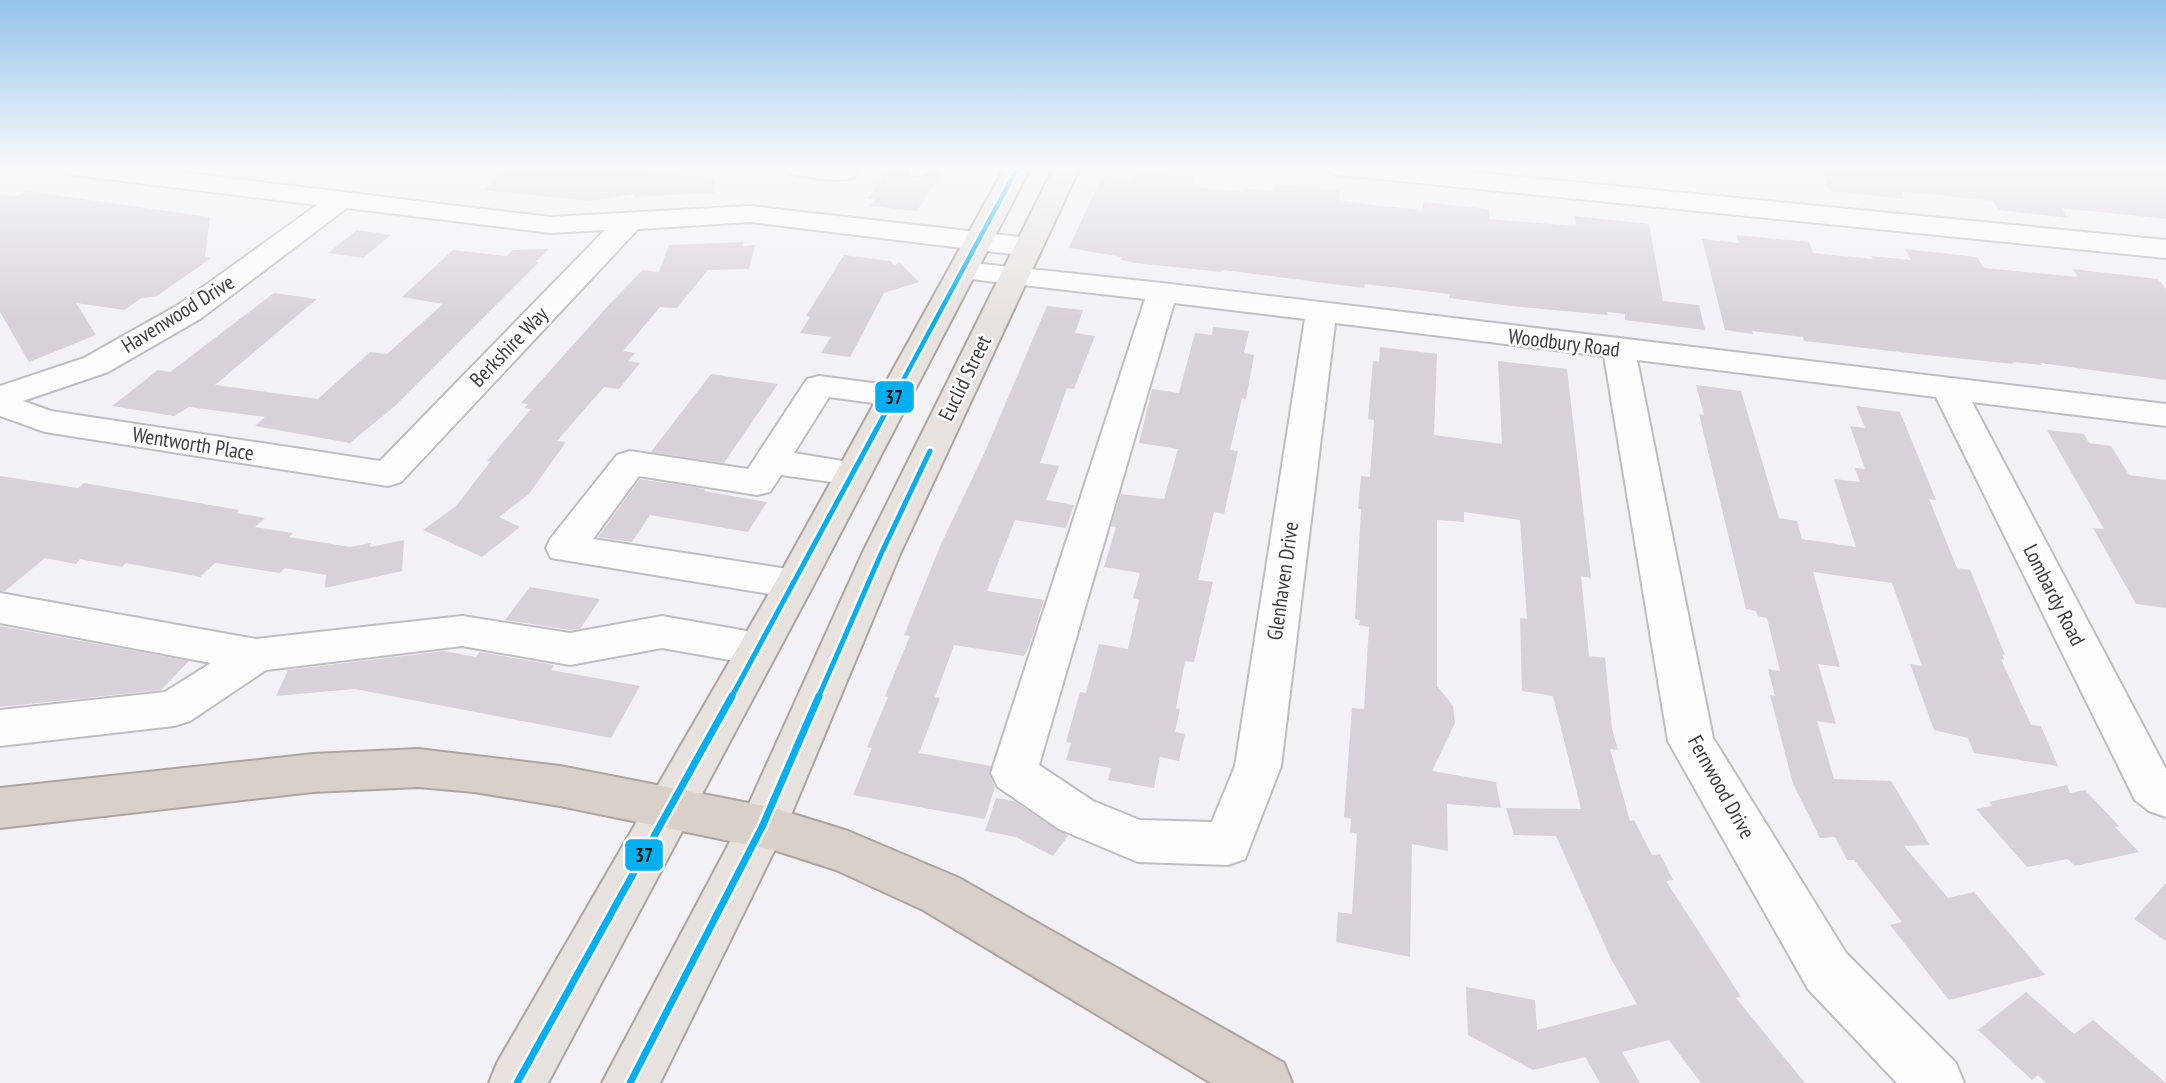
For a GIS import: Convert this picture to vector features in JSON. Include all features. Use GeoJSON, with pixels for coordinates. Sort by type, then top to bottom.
{"type":"FeatureCollection","features":[{"type":"Feature","properties":{"kind":"highway"},"geometry":{"type":"LineString","coordinates":[[0,808],[313,773],[395,768],[474,773],[762,827],[794,834],[848,852],[941,894],[1264,1083]]}},
{"type":"Feature","properties":{"kind":"main road"},"geometry":{"type":"LineString","coordinates":[[517,1083],[794,584],[991,218]]}},
{"type":"Feature","properties":{"kind":"main road","name":"Euclid Street"},"geometry":{"type":"LineString","coordinates":[[630,1083],[762,827],[915,481],[1042,218]]}},
{"type":"Feature","properties":{"kind":"main road"},"geometry":{"type":"LineString","coordinates":[[854,473],[915,481]]}},
{"type":"Feature","properties":{"kind":"street","name":"Havenwood Drive"},"geometry":{"type":"LineString","coordinates":[[0,397],[96,365],[189,312],[317,218]]}},
{"type":"Feature","properties":{"kind":"street","name":"Woodbury Road"},"geometry":{"type":"LineString","coordinates":[[488,218],[550,225],[679,218]]}},
{"type":"Feature","properties":{"kind":"street","name":"Woodbury Road"},"geometry":{"type":"LineString","coordinates":[[769,218],[970,256],[1014,277],[1162,292],[2166,415]]}},
{"type":"Feature","properties":{"kind":"street"},"geometry":{"type":"LineString","coordinates":[[1901,218],[2166,249]]}},
{"type":"Feature","properties":{"kind":"street","name":"Berkshire Way"},"geometry":{"type":"LineString","coordinates":[[388,474],[630,220]]}},
{"type":"Feature","properties":{"kind":"street","name":"Woodbury Road"},"geometry":{"type":"LineString","coordinates":[[970,256],[1028,247]]}},
{"type":"Feature","properties":{"kind":"street","name":"Glenhaven Drive"},"geometry":{"type":"LineString","coordinates":[[1162,292],[1014,773],[1076,815],[1138,841],[1227,844],[1258,766],[1321,313]]}},
{"type":"Feature","properties":{"kind":"street","name":"Fernwood Drive"},"geometry":{"type":"LineString","coordinates":[[1619,349],[1690,741],[1828,971],[1936,1083]]}},
{"type":"Feature","properties":{"kind":"street"},"geometry":{"type":"LineString","coordinates":[[794,584],[565,548],[630,463],[757,483],[819,386],[895,396]]}},
{"type":"Feature","properties":{"kind":"street","name":"Lombardy Road"},"geometry":{"type":"LineString","coordinates":[[1948,388],[2151,786],[2166,797]]}},
{"type":"Feature","properties":{"kind":"street","name":"Wentworth Place"},"geometry":{"type":"LineString","coordinates":[[0,404],[45,421],[388,474]]}},
{"type":"Feature","properties":{"kind":"street"},"geometry":{"type":"LineString","coordinates":[[771,462],[854,473]]}},
{"type":"Feature","properties":{"kind":"street"},"geometry":{"type":"LineString","coordinates":[[0,608],[256,655],[462,631],[570,649],[662,632],[758,649]]}},
{"type":"Feature","properties":{"kind":"street"},"geometry":{"type":"LineString","coordinates":[[0,728],[174,709],[256,655]]}},
{"type":"Feature","properties":{"kind":"building"},"geometry":{"type":"Polygon","coordinates":[[[0,218],[210,218],[205,257],[211,258],[157,296],[142,298],[124,310],[76,303],[96,335],[29,362],[0,312],[0,218]]]}},
{"type":"Feature","properties":{"kind":"building"},"geometry":{"type":"Polygon","coordinates":[[[1083,218],[1489,218],[1576,226],[1574,218],[1588,218],[1649,224],[1663,301],[1699,305],[1705,330],[1625,320],[1625,314],[1607,312],[1608,315],[1520,307],[1449,298],[1450,294],[1365,284],[1364,288],[1222,270],[1136,263],[1121,260],[1122,257],[1069,248],[1083,218]]]}},
{"type":"Feature","properties":{"kind":"building"},"geometry":{"type":"Polygon","coordinates":[[[357,230],[391,235],[363,258],[328,253],[357,230]]]}},
{"type":"Feature","properties":{"kind":"building"},"geometry":{"type":"Polygon","coordinates":[[[1736,235],[1809,242],[1813,253],[1911,260],[1905,249],[1977,257],[1984,268],[2078,277],[2073,269],[2158,279],[2166,289],[2166,380],[2040,363],[2042,365],[1926,355],[1804,341],[1803,337],[1725,330],[1702,239],[1739,243],[1736,235]]]}},
{"type":"Feature","properties":{"kind":"building"},"geometry":{"type":"Polygon","coordinates":[[[744,242],[743,246],[755,245],[749,269],[708,270],[677,308],[660,307],[623,351],[635,353],[628,361],[640,363],[619,389],[604,387],[557,441],[566,442],[529,494],[499,517],[520,527],[482,557],[423,530],[456,506],[491,461],[487,461],[531,409],[524,408],[528,404],[521,403],[608,306],[642,270],[659,272],[669,245],[744,242]]]}},
{"type":"Feature","properties":{"kind":"building"},"geometry":{"type":"Polygon","coordinates":[[[549,249],[395,406],[350,443],[255,426],[265,417],[189,407],[174,416],[112,406],[158,370],[170,372],[274,293],[317,299],[215,385],[318,399],[370,352],[387,354],[443,304],[402,297],[453,250],[506,256],[513,250],[549,249]]]}},
{"type":"Feature","properties":{"kind":"building"},"geometry":{"type":"Polygon","coordinates":[[[844,255],[890,261],[894,265],[900,263],[919,282],[884,293],[850,357],[821,353],[831,337],[800,333],[810,317],[806,316],[844,255]]]}},
{"type":"Feature","properties":{"kind":"building"},"geometry":{"type":"Polygon","coordinates":[[[1047,306],[1083,310],[1075,333],[1095,336],[1074,389],[1067,388],[1040,463],[1059,466],[1046,500],[1074,505],[1066,528],[1015,520],[987,591],[1044,600],[1030,644],[1024,656],[954,645],[935,697],[940,698],[919,753],[991,766],[989,774],[995,787],[985,819],[853,795],[872,748],[867,747],[888,697],[885,696],[910,636],[904,635],[941,544],[983,456],[1047,306]]]}},
{"type":"Feature","properties":{"kind":"building"},"geometry":{"type":"Polygon","coordinates":[[[1213,327],[1249,331],[1244,353],[1254,355],[1246,399],[1242,398],[1230,450],[1238,451],[1224,514],[1214,512],[1198,580],[1213,582],[1194,662],[1185,661],[1176,708],[1180,709],[1175,732],[1185,734],[1179,761],[1160,757],[1154,788],[1108,780],[1111,768],[1066,760],[1071,743],[1066,742],[1080,692],[1086,693],[1099,644],[1128,649],[1139,600],[1133,598],[1140,573],[1104,567],[1116,527],[1111,526],[1121,494],[1164,499],[1178,449],[1139,443],[1152,389],[1179,393],[1195,333],[1212,335],[1213,327]]]}},
{"type":"Feature","properties":{"kind":"building"},"geometry":{"type":"Polygon","coordinates":[[[1380,347],[1437,354],[1434,435],[1502,444],[1498,361],[1567,369],[1591,578],[1581,576],[1589,656],[1605,658],[1612,729],[1618,750],[1610,749],[1630,821],[1634,820],[1652,855],[1660,854],[1673,880],[1666,881],[1741,997],[1736,998],[1805,1083],[1701,1083],[1669,1040],[1622,1052],[1640,1083],[1600,1083],[1585,1057],[1533,1070],[1468,1035],[1466,987],[1535,1000],[1537,1030],[1637,1004],[1611,959],[1556,836],[1514,835],[1506,808],[1581,809],[1553,696],[1522,691],[1520,618],[1527,619],[1520,520],[1464,512],[1464,522],[1437,520],[1437,686],[1453,706],[1455,723],[1432,771],[1496,782],[1501,808],[1447,804],[1448,851],[1412,844],[1410,957],[1336,942],[1338,912],[1352,914],[1357,834],[1350,832],[1351,819],[1344,817],[1352,708],[1364,709],[1369,627],[1359,625],[1360,620],[1355,619],[1361,509],[1358,509],[1361,476],[1370,477],[1374,420],[1368,419],[1373,361],[1379,362],[1380,347]]]}},
{"type":"Feature","properties":{"kind":"building"},"geometry":{"type":"Polygon","coordinates":[[[711,374],[778,384],[724,463],[651,452],[711,374]]]}},
{"type":"Feature","properties":{"kind":"building"},"geometry":{"type":"Polygon","coordinates":[[[1696,385],[1741,391],[1779,518],[1797,521],[1802,539],[1856,547],[1834,479],[1860,482],[1855,468],[1865,469],[1850,426],[1865,428],[1856,406],[1900,412],[1936,500],[1929,499],[1957,568],[1970,570],[2005,655],[2002,654],[2004,660],[2001,659],[2031,725],[2041,726],[2058,766],[1974,753],[1968,738],[1934,730],[1910,664],[1922,666],[1892,583],[1813,572],[1840,667],[1818,664],[1836,724],[1817,721],[1834,779],[1891,781],[1930,845],[1904,846],[1948,898],[1974,892],[2045,975],[1949,1000],[1890,925],[1902,922],[1854,860],[1847,860],[1835,837],[1820,838],[1793,784],[1770,695],[1775,696],[1768,669],[1780,671],[1767,618],[1758,616],[1756,611],[1746,609],[1699,414],[1704,415],[1696,385]]]}},
{"type":"Feature","properties":{"kind":"building"},"geometry":{"type":"Polygon","coordinates":[[[2047,430],[2084,434],[2089,443],[2111,446],[2129,475],[2166,480],[2166,608],[2136,604],[2093,528],[2104,529],[2047,430]]]}},
{"type":"Feature","properties":{"kind":"building"},"geometry":{"type":"Polygon","coordinates":[[[0,476],[78,488],[84,483],[239,510],[237,513],[265,518],[255,527],[293,533],[289,537],[350,547],[371,543],[370,547],[404,540],[402,571],[325,588],[326,575],[285,568],[280,573],[215,563],[200,577],[126,563],[122,567],[80,559],[76,564],[45,558],[5,591],[0,591],[0,476]]]}},
{"type":"Feature","properties":{"kind":"building"},"geometry":{"type":"Polygon","coordinates":[[[640,479],[767,502],[748,532],[650,515],[632,542],[598,537],[640,479]]]}},
{"type":"Feature","properties":{"kind":"building"},"geometry":{"type":"Polygon","coordinates":[[[530,587],[600,599],[580,629],[570,630],[505,620],[530,587]]]}},
{"type":"Feature","properties":{"kind":"building"},"geometry":{"type":"Polygon","coordinates":[[[0,626],[189,661],[161,690],[0,707],[0,626]]]}},
{"type":"Feature","properties":{"kind":"building"},"geometry":{"type":"Polygon","coordinates":[[[444,651],[476,657],[480,652],[554,665],[551,670],[640,686],[611,738],[355,689],[276,696],[288,670],[444,651]]]}},
{"type":"Feature","properties":{"kind":"building"},"geometry":{"type":"Polygon","coordinates":[[[2067,785],[2070,793],[2085,790],[2139,852],[2075,866],[2068,859],[2027,867],[1976,809],[1992,806],[1989,802],[2067,785]]]}},
{"type":"Feature","properties":{"kind":"building"},"geometry":{"type":"Polygon","coordinates":[[[996,798],[1014,801],[1068,836],[1053,856],[1016,837],[985,831],[996,798]]]}},
{"type":"Feature","properties":{"kind":"building"},"geometry":{"type":"Polygon","coordinates":[[[2166,883],[2166,941],[2134,919],[2166,883]]]}},
{"type":"Feature","properties":{"kind":"building"},"geometry":{"type":"Polygon","coordinates":[[[2026,992],[2074,1034],[2093,1020],[2166,1083],[2046,1083],[2038,1075],[2032,1080],[1978,1030],[2026,992]]]}},
{"type":"Feature","properties":{"kind":"transit line","name":"37"},"geometry":{"type":"LineString","coordinates":[[517,1083],[794,584],[991,218]]}},
{"type":"Feature","properties":{"kind":"transit line","name":"37"},"geometry":{"type":"LineString","coordinates":[[630,1083],[762,827],[881,554],[930,451]]}}]}
